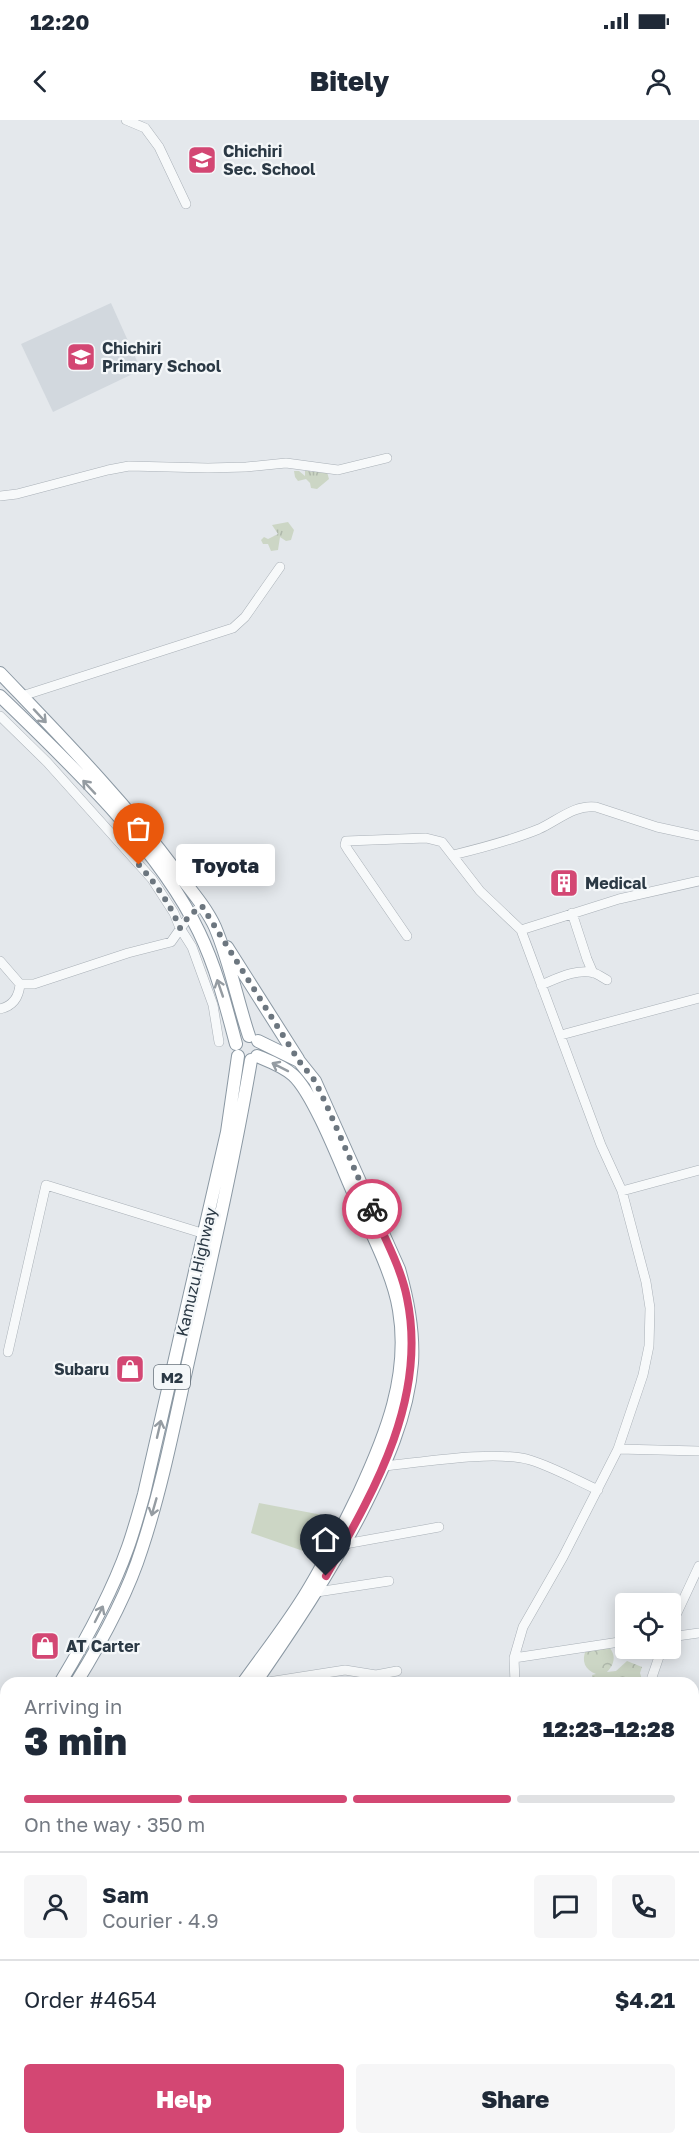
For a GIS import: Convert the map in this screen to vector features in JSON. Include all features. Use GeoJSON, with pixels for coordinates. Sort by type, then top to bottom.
{"type":"FeatureCollection","features":[{"type":"Feature","properties":{"kind":"highway","name":"M2"},"geometry":{"type":"LineString","coordinates":[[0,673],[135,819],[202,906],[214,925],[226,959],[236,999],[253,1039],[260,1048],[254,1058]]}},
{"type":"Feature","properties":{"kind":"highway","name":"Kamuzu Highway"},"geometry":{"type":"LineString","coordinates":[[0,696],[126,826],[168,882],[199,933],[211,963],[237,1050],[227,1132],[144,1494],[129,1546],[111,1588],[63,1677]]}},
{"type":"Feature","properties":{"kind":"highway"},"geometry":{"type":"LineString","coordinates":[[214,925],[299,1061],[315,1081],[399,1269],[407,1297],[412,1335],[412,1364],[401,1418],[345,1544],[317,1592],[259,1677]]}},
{"type":"Feature","properties":{"kind":"highway"},"geometry":{"type":"LineString","coordinates":[[247,1677],[307,1592],[379,1464],[401,1370],[402,1339],[399,1309],[392,1282],[347,1178],[300,1081],[288,1070],[254,1058],[246,1060],[237,1050],[241,1038],[253,1039],[299,1061]]}},
{"type":"Feature","properties":{"kind":"highway","name":"Kamuzu Highway"},"geometry":{"type":"LineString","coordinates":[[80,1677],[96,1650],[124,1593],[142,1550],[157,1497],[254,1058]]}},
{"type":"Feature","properties":{"kind":"street"},"geometry":{"type":"LineString","coordinates":[[126,120],[145,128],[159,147],[186,204]]}},
{"type":"Feature","properties":{"kind":"street"},"geometry":{"type":"LineString","coordinates":[[0,496],[17,494],[129,466],[227,468],[286,463],[338,471],[387,458]]}},
{"type":"Feature","properties":{"kind":"street"},"geometry":{"type":"LineString","coordinates":[[22,696],[233,628],[244,617],[280,567]]}},
{"type":"Feature","properties":{"kind":"street"},"geometry":{"type":"LineString","coordinates":[[0,716],[47,762],[152,879],[192,947],[213,1005],[219,1042]]}},
{"type":"Feature","properties":{"kind":"street"},"geometry":{"type":"LineString","coordinates":[[453,855],[489,846],[539,829],[586,807],[596,807],[657,827],[699,836]]}},
{"type":"Feature","properties":{"kind":"street"},"geometry":{"type":"LineString","coordinates":[[407,936],[348,850],[346,840],[432,838],[442,842],[480,891],[521,930],[601,1145],[622,1191],[646,1282],[650,1329],[643,1375],[618,1449],[563,1557],[523,1627],[514,1658],[515,1677]]}},
{"type":"Feature","properties":{"kind":"street"},"geometry":{"type":"LineString","coordinates":[[521,930],[619,899],[699,880]]}},
{"type":"Feature","properties":{"kind":"street"},"geometry":{"type":"LineString","coordinates":[[20,984],[34,984],[128,953],[171,942],[190,915],[202,906]]}},
{"type":"Feature","properties":{"kind":"street"},"geometry":{"type":"LineString","coordinates":[[572,913],[594,973]]}},
{"type":"Feature","properties":{"kind":"street"},"geometry":{"type":"LineString","coordinates":[[0,961],[20,984],[19,992],[13,1003],[0,1009]]}},
{"type":"Feature","properties":{"kind":"street"},"geometry":{"type":"LineString","coordinates":[[541,985],[575,973],[594,973],[607,980]]}},
{"type":"Feature","properties":{"kind":"street"},"geometry":{"type":"LineString","coordinates":[[561,1035],[699,998]]}},
{"type":"Feature","properties":{"kind":"street"},"geometry":{"type":"LineString","coordinates":[[622,1191],[699,1170]]}},
{"type":"Feature","properties":{"kind":"street"},"geometry":{"type":"LineString","coordinates":[[8,1352],[46,1185],[205,1233]]}},
{"type":"Feature","properties":{"kind":"street"},"geometry":{"type":"LineString","coordinates":[[618,1449],[699,1451]]}},
{"type":"Feature","properties":{"kind":"street"},"geometry":{"type":"LineString","coordinates":[[379,1464],[490,1456],[512,1457],[530,1460],[598,1490]]}},
{"type":"Feature","properties":{"kind":"street"},"geometry":{"type":"LineString","coordinates":[[345,1544],[440,1527]]}},
{"type":"Feature","properties":{"kind":"street"},"geometry":{"type":"LineString","coordinates":[[681,1604],[699,1566]]}},
{"type":"Feature","properties":{"kind":"street"},"geometry":{"type":"LineString","coordinates":[[317,1592],[389,1581]]}},
{"type":"Feature","properties":{"kind":"street"},"geometry":{"type":"LineString","coordinates":[[681,1635],[699,1633]]}},
{"type":"Feature","properties":{"kind":"street"},"geometry":{"type":"LineString","coordinates":[[514,1658],[615,1643]]}},
{"type":"Feature","properties":{"kind":"street"},"geometry":{"type":"LineString","coordinates":[[652,1677],[658,1659]]}},
{"type":"Feature","properties":{"kind":"street"},"geometry":{"type":"LineString","coordinates":[[300,1677],[345,1670],[376,1675],[397,1671]]}},
{"type":"Feature","properties":{"kind":"shaded area","name":"Chichiri Primary School"},"geometry":{"type":"Polygon","coordinates":[[[111,303],[141,370],[53,412],[21,344],[111,303]]]}},
{"type":"Feature","properties":{"kind":"green space"},"geometry":{"type":"Polygon","coordinates":[[[313,469],[327,472],[329,479],[317,489],[311,488],[306,479],[298,481],[295,477],[294,471],[299,471],[305,476],[305,470],[312,472],[313,469]]]}},
{"type":"Feature","properties":{"kind":"green space"},"geometry":{"type":"Polygon","coordinates":[[[288,522],[294,530],[291,540],[286,541],[280,537],[278,550],[271,551],[268,544],[263,544],[261,540],[264,537],[268,539],[278,534],[272,525],[288,522]]]}},
{"type":"Feature","properties":{"kind":"green space"},"geometry":{"type":"Polygon","coordinates":[[[259,1503],[333,1517],[312,1554],[251,1533],[259,1503]]]}},
{"type":"Feature","properties":{"kind":"green space"},"geometry":{"type":"Polygon","coordinates":[[[607,1645],[614,1659],[607,1672],[616,1671],[627,1661],[642,1667],[641,1677],[592,1677],[592,1675],[596,1674],[585,1665],[586,1650],[607,1645]]]}},
{"type":"Feature","properties":{"kind":"way so far"},"geometry":{"type":"LineString","coordinates":[[139,865],[152,879],[174,913],[180,928],[190,915],[202,906],[299,1061],[315,1081],[372,1209]]}},
{"type":"Feature","properties":{"kind":"place","name":"Chichiri Sec. School"},"geometry":{"type":"Point","coordinates":[202,160]}},
{"type":"Feature","properties":{"kind":"place","name":"Chichiri Primary School"},"geometry":{"type":"Point","coordinates":[81,357]}},
{"type":"Feature","properties":{"kind":"place","name":"Toyota"},"geometry":{"type":"Point","coordinates":[139,865]}},
{"type":"Feature","properties":{"kind":"place","name":"Medical"},"geometry":{"type":"Point","coordinates":[564,883]}},
{"type":"Feature","properties":{"kind":"place","name":"Subaru"},"geometry":{"type":"Point","coordinates":[130,1369]}},
{"type":"Feature","properties":{"kind":"place","name":"AT Carter"},"geometry":{"type":"Point","coordinates":[45,1646]}},
{"type":"Feature","properties":{"kind":"route"},"geometry":{"type":"LineString","coordinates":[[326,1576],[385,1466],[401,1418],[412,1364],[412,1335],[407,1297],[399,1269],[372,1209]]}}]}
